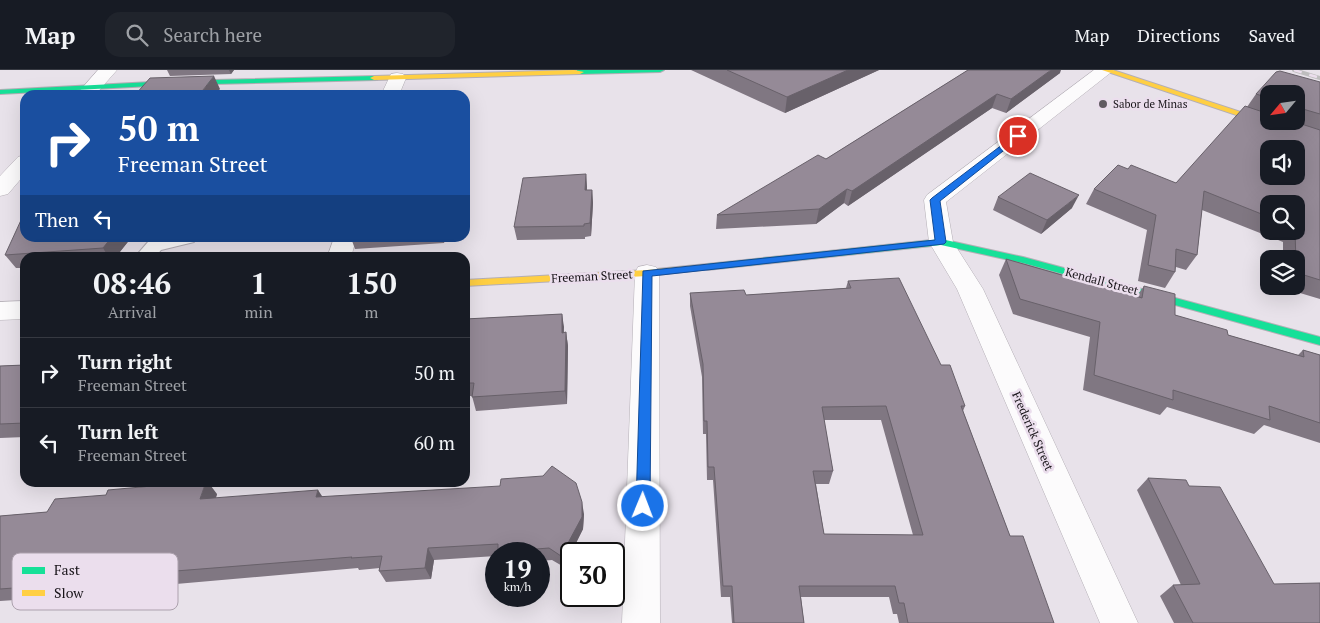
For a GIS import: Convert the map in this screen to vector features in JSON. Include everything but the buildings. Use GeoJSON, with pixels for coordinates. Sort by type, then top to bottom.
{"type":"FeatureCollection","features":[{"type":"Feature","properties":{"kind":"street"},"geometry":{"type":"LineString","coordinates":[[90,90],[108,70]]}},
{"type":"Feature","properties":{"kind":"street"},"geometry":{"type":"LineString","coordinates":[[113,90],[490,73],[660,70]]}},
{"type":"Feature","properties":{"kind":"street"},"geometry":{"type":"LineString","coordinates":[[941,242],[935,200],[1105,70],[1320,141]]}},
{"type":"Feature","properties":{"kind":"street"},"geometry":{"type":"LineString","coordinates":[[392,90],[397,78]]}},
{"type":"Feature","properties":{"kind":"street"},"geometry":{"type":"LineString","coordinates":[[0,92],[20,92]]}},
{"type":"Feature","properties":{"kind":"street"},"geometry":{"type":"LineString","coordinates":[[0,189],[20,167]]}},
{"type":"Feature","properties":{"kind":"street","name":"Freeman Street"},"geometry":{"type":"LineString","coordinates":[[470,283],[647,273],[941,242]]}},
{"type":"Feature","properties":{"kind":"street","name":"Kendall Street"},"geometry":{"type":"LineString","coordinates":[[941,242],[1023,260],[1320,341]]}},
{"type":"Feature","properties":{"kind":"street","name":"Frederick Street"},"geometry":{"type":"LineString","coordinates":[[941,242],[970,289],[1119,623]]}},
{"type":"Feature","properties":{"kind":"street"},"geometry":{"type":"LineString","coordinates":[[641,623],[647,273]]}},
{"type":"Feature","properties":{"kind":"street"},"geometry":{"type":"LineString","coordinates":[[0,312],[20,310]]}},
{"type":"Feature","properties":{"kind":"lane"},"geometry":{"type":"LineString","coordinates":[[148,252],[155,246],[172,242]]}},
{"type":"Feature","properties":{"kind":"railway"},"geometry":{"type":"LineString","coordinates":[[1294,70],[1320,78]]}},
{"type":"Feature","properties":{"kind":"traffic: fast"},"geometry":{"type":"LineString","coordinates":[[580,72],[660,70]]}},
{"type":"Feature","properties":{"kind":"traffic: fast"},"geometry":{"type":"LineString","coordinates":[[38,90],[170,83],[374,78]]}},
{"type":"Feature","properties":{"kind":"traffic: fast"},"geometry":{"type":"LineString","coordinates":[[0,92],[20,91]]}},
{"type":"Feature","properties":{"kind":"traffic: fast"},"geometry":{"type":"LineString","coordinates":[[707,267],[941,242],[1023,260],[1320,341]]}},
{"type":"Feature","properties":{"kind":"traffic: slow"},"geometry":{"type":"LineString","coordinates":[[1106,70],[1320,141]]}},
{"type":"Feature","properties":{"kind":"traffic: slow"},"geometry":{"type":"LineString","coordinates":[[374,78],[580,72]]}},
{"type":"Feature","properties":{"kind":"traffic: slow"},"geometry":{"type":"LineString","coordinates":[[470,283],[647,273],[707,267]]}},
{"type":"Feature","properties":{"kind":"place","name":"Sabor de Minas"},"geometry":{"type":"Point","coordinates":[1103,104]}},
{"type":"Feature","properties":{"kind":"route"},"geometry":{"type":"LineString","coordinates":[[643,506],[647,273],[941,242],[935,200],[1018,136]]}}]}
